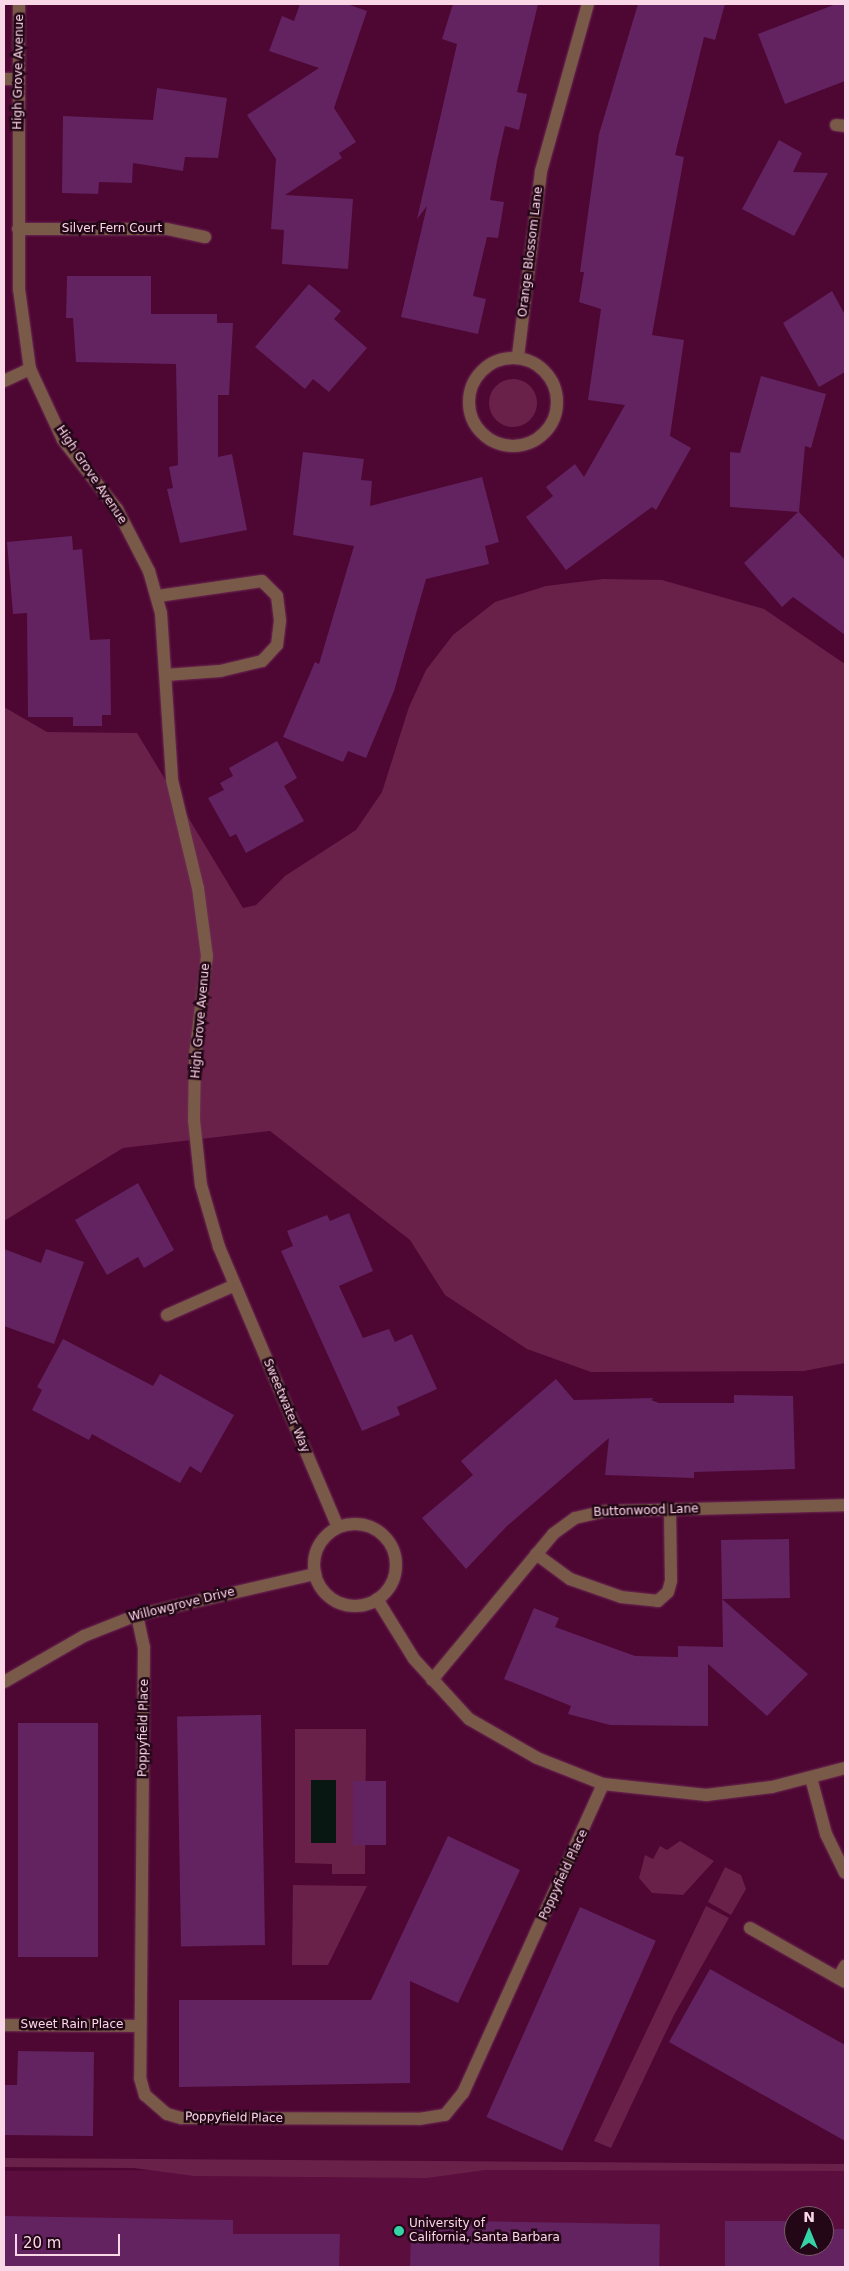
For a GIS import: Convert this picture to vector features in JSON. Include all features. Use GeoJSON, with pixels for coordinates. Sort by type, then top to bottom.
{"type":"FeatureCollection","features":[{"type":"Feature","properties":{"kind":"street","name":"High Grove Avenue"},"geometry":{"type":"LineString","coordinates":[[19,4],[19,289],[30,369],[64,440],[117,509],[158,596],[172,780],[198,888],[207,956],[195,1055],[194,1120]]}},
{"type":"Feature","properties":{"kind":"street","name":"Orange Blossom Lane"},"geometry":{"type":"LineString","coordinates":[[518,356],[540,178],[588,4]]}},
{"type":"Feature","properties":{"kind":"street"},"geometry":{"type":"LineString","coordinates":[[4,79],[18,79]]}},
{"type":"Feature","properties":{"kind":"street","name":"Silver Fern Court"},"geometry":{"type":"LineString","coordinates":[[18,229],[167,229],[206,237]]}},
{"type":"Feature","properties":{"kind":"street"},"geometry":{"type":"LineString","coordinates":[[518,356],[543,369],[551,380],[556,404],[549,430],[539,439],[510,446],[483,436],[473,417],[471,397],[478,376],[489,365],[518,356]]}},
{"type":"Feature","properties":{"kind":"street"},"geometry":{"type":"LineString","coordinates":[[4,381],[30,369]]}},
{"type":"Feature","properties":{"kind":"street"},"geometry":{"type":"LineString","coordinates":[[158,596],[262,581],[277,596],[280,621],[277,645],[262,661],[220,671],[165,675]]}},
{"type":"Feature","properties":{"kind":"street","name":"Sweetwater Way"},"geometry":{"type":"LineString","coordinates":[[194,1120],[201,1185],[235,1285],[338,1527]]}},
{"type":"Feature","properties":{"kind":"street"},"geometry":{"type":"LineString","coordinates":[[167,1315],[235,1285]]}},
{"type":"Feature","properties":{"kind":"street","name":"Buttonwood Lane"},"geometry":{"type":"LineString","coordinates":[[432,1680],[563,1524],[588,1514],[845,1505]]}},
{"type":"Feature","properties":{"kind":"street"},"geometry":{"type":"LineString","coordinates":[[536,1554],[570,1579],[621,1597],[658,1601],[668,1592],[671,1581],[670,1510]]}},
{"type":"Feature","properties":{"kind":"street"},"geometry":{"type":"LineString","coordinates":[[364,1524],[376,1529],[393,1548],[396,1573],[377,1600],[357,1606],[343,1605],[320,1588],[315,1574],[318,1547],[338,1527],[364,1524]]}},
{"type":"Feature","properties":{"kind":"street","name":"Willowgrove Drive"},"geometry":{"type":"LineString","coordinates":[[4,1682],[84,1636],[137,1615],[315,1574]]}},
{"type":"Feature","properties":{"kind":"street"},"geometry":{"type":"LineString","coordinates":[[377,1600],[432,1680],[469,1718],[537,1758],[603,1784],[641,1792],[706,1795],[810,1778],[845,1768]]}},
{"type":"Feature","properties":{"kind":"street","name":"Poppyfield Place"},"geometry":{"type":"LineString","coordinates":[[137,1615],[144,1646],[140,2026],[145,2095],[167,2114],[181,2118],[419,2119],[445,2115],[463,2093],[603,1784]]}},
{"type":"Feature","properties":{"kind":"street"},"geometry":{"type":"LineString","coordinates":[[810,1778],[826,1834],[845,1873]]}},
{"type":"Feature","properties":{"kind":"street"},"geometry":{"type":"LineString","coordinates":[[750,1928],[842,1980],[845,1966]]}},
{"type":"Feature","properties":{"kind":"street","name":"Sweet Rain Place"},"geometry":{"type":"LineString","coordinates":[[4,2025],[140,2026]]}},
{"type":"Feature","properties":{"kind":"shaded area"},"geometry":{"type":"Polygon","coordinates":[[[508,379],[518,379],[527,383],[533,389],[536,394],[536,412],[527,423],[518,427],[508,427],[499,423],[493,417],[489,408],[489,398],[493,389],[499,383],[508,379]]]}},
{"type":"Feature","properties":{"kind":"shaded area"},"geometry":{"type":"Polygon","coordinates":[[[603,579],[662,580],[764,609],[845,664],[845,1363],[804,1371],[591,1372],[527,1349],[445,1295],[410,1240],[270,1131],[123,1148],[4,1221],[4,707],[47,732],[137,733],[243,908],[256,905],[285,876],[356,830],[382,792],[409,707],[426,670],[453,635],[495,602],[546,586],[603,579]]]}},
{"type":"Feature","properties":{"kind":"shaded area"},"geometry":{"type":"Polygon","coordinates":[[[295,1729],[366,1729],[365,1874],[332,1874],[332,1864],[295,1863],[295,1729]]]}},
{"type":"Feature","properties":{"kind":"shaded area"},"geometry":{"type":"Polygon","coordinates":[[[311,1780],[336,1780],[336,1843],[311,1843],[311,1780]]]}},
{"type":"Feature","properties":{"kind":"shaded area"},"geometry":{"type":"Polygon","coordinates":[[[680,1841],[714,1861],[683,1895],[652,1893],[639,1878],[645,1855],[653,1859],[660,1846],[667,1850],[680,1841]]]}},
{"type":"Feature","properties":{"kind":"shaded area"},"geometry":{"type":"Polygon","coordinates":[[[725,1867],[741,1875],[746,1889],[731,1915],[708,1902],[725,1867]]]}},
{"type":"Feature","properties":{"kind":"shaded area"},"geometry":{"type":"Polygon","coordinates":[[[293,1885],[367,1886],[328,1965],[292,1965],[293,1885]]]}},
{"type":"Feature","properties":{"kind":"shaded area"},"geometry":{"type":"Polygon","coordinates":[[[706,1906],[729,1918],[674,2015],[611,2148],[594,2141],[706,1906]]]}},
{"type":"Feature","properties":{"kind":"shaded area"},"geometry":{"type":"Polygon","coordinates":[[[4,2158],[845,2164],[845,2171],[485,2170],[427,2178],[194,2176],[134,2168],[4,2167],[4,2158]]]}},
{"type":"Feature","properties":{"kind":"shaded area","name":"University of California, Santa Barbara"},"geometry":{"type":"Polygon","coordinates":[[[845,2166],[845,2267],[4,2267],[4,2171],[845,2166]]]}},
{"type":"Feature","properties":{"kind":"building"},"geometry":{"type":"Polygon","coordinates":[[[300,4],[347,4],[367,11],[334,108],[356,142],[339,153],[342,158],[285,195],[353,199],[348,269],[282,264],[284,230],[271,229],[276,159],[247,115],[319,68],[269,51],[282,16],[294,21],[300,4]]]}},
{"type":"Feature","properties":{"kind":"building"},"geometry":{"type":"Polygon","coordinates":[[[453,4],[538,4],[517,92],[527,94],[519,130],[505,126],[497,161],[490,200],[504,202],[498,238],[487,237],[473,296],[486,299],[478,334],[401,317],[427,206],[417,219],[457,44],[442,39],[453,4]]]}},
{"type":"Feature","properties":{"kind":"building"},"geometry":{"type":"Polygon","coordinates":[[[638,4],[725,4],[715,40],[704,37],[675,155],[684,157],[652,335],[684,340],[670,436],[691,448],[656,510],[652,507],[566,570],[526,517],[553,496],[546,487],[575,464],[584,477],[625,405],[588,400],[601,309],[579,302],[584,272],[580,272],[599,134],[638,4]]]}},
{"type":"Feature","properties":{"kind":"building"},"geometry":{"type":"Polygon","coordinates":[[[836,4],[845,4],[845,81],[785,104],[758,34],[836,4]]]}},
{"type":"Feature","properties":{"kind":"building"},"geometry":{"type":"Polygon","coordinates":[[[157,88],[227,98],[218,158],[185,157],[183,171],[133,163],[132,183],[99,182],[98,194],[62,193],[63,116],[153,120],[157,88]]]}},
{"type":"Feature","properties":{"kind":"building"},"geometry":{"type":"Polygon","coordinates":[[[779,140],[802,153],[793,172],[828,173],[794,236],[742,209],[779,140]]]}},
{"type":"Feature","properties":{"kind":"building"},"geometry":{"type":"Polygon","coordinates":[[[67,276],[151,276],[151,314],[217,314],[217,323],[233,323],[229,395],[218,395],[218,457],[232,454],[247,530],[180,543],[167,489],[173,488],[169,467],[178,465],[176,364],[76,362],[73,318],[66,318],[67,276]]]}},
{"type":"Feature","properties":{"kind":"building"},"geometry":{"type":"Polygon","coordinates":[[[309,284],[341,311],[334,319],[367,348],[329,392],[313,379],[305,389],[255,347],[309,284]]]}},
{"type":"Feature","properties":{"kind":"building"},"geometry":{"type":"Polygon","coordinates":[[[832,291],[845,315],[845,372],[819,387],[783,323],[832,291]]]}},
{"type":"Feature","properties":{"kind":"building"},"geometry":{"type":"Polygon","coordinates":[[[761,376],[826,394],[811,448],[805,446],[799,512],[845,560],[845,635],[793,597],[782,607],[744,563],[798,512],[730,507],[730,452],[740,453],[761,376]]]}},
{"type":"Feature","properties":{"kind":"building"},"geometry":{"type":"Polygon","coordinates":[[[303,452],[364,459],[361,480],[372,481],[370,506],[482,477],[499,542],[485,546],[489,564],[426,579],[394,691],[366,758],[348,751],[343,762],[283,737],[315,662],[319,664],[354,546],[293,535],[303,452]]]}},
{"type":"Feature","properties":{"kind":"building"},"geometry":{"type":"Polygon","coordinates":[[[72,536],[73,550],[82,549],[90,640],[110,639],[111,715],[102,715],[102,726],[73,726],[73,717],[28,717],[27,613],[13,614],[7,542],[72,536]]]}},
{"type":"Feature","properties":{"kind":"building"},"geometry":{"type":"Polygon","coordinates":[[[277,741],[297,778],[284,786],[304,821],[246,853],[236,834],[230,837],[208,798],[224,790],[220,783],[233,776],[229,768],[277,741]]]}},
{"type":"Feature","properties":{"kind":"building"},"geometry":{"type":"Polygon","coordinates":[[[138,1183],[174,1250],[144,1268],[138,1257],[107,1275],[75,1220],[138,1183]]]}},
{"type":"Feature","properties":{"kind":"building"},"geometry":{"type":"Polygon","coordinates":[[[349,1213],[373,1271],[339,1286],[363,1338],[389,1329],[395,1342],[412,1334],[437,1389],[397,1407],[400,1415],[362,1431],[281,1251],[293,1246],[287,1231],[327,1215],[330,1221],[349,1213]]]}},
{"type":"Feature","properties":{"kind":"building"},"geometry":{"type":"Polygon","coordinates":[[[4,1249],[41,1263],[46,1249],[84,1262],[54,1344],[4,1326],[4,1249]]]}},
{"type":"Feature","properties":{"kind":"building"},"geometry":{"type":"Polygon","coordinates":[[[63,1339],[153,1386],[160,1374],[234,1415],[201,1473],[190,1466],[180,1483],[92,1434],[89,1440],[32,1410],[42,1390],[37,1387],[63,1339]]]}},
{"type":"Feature","properties":{"kind":"building"},"geometry":{"type":"Polygon","coordinates":[[[556,1379],[574,1400],[654,1398],[651,1400],[659,1403],[734,1403],[734,1395],[793,1396],[795,1469],[694,1472],[694,1478],[605,1475],[609,1438],[507,1526],[466,1569],[422,1518],[473,1475],[461,1461],[556,1379]]]}},
{"type":"Feature","properties":{"kind":"building"},"geometry":{"type":"Polygon","coordinates":[[[789,1539],[790,1598],[722,1599],[721,1540],[789,1539]]]}},
{"type":"Feature","properties":{"kind":"building"},"geometry":{"type":"Polygon","coordinates":[[[722,1599],[808,1674],[767,1716],[708,1664],[708,1726],[610,1725],[568,1714],[571,1706],[504,1679],[534,1608],[559,1618],[555,1627],[635,1656],[678,1657],[678,1646],[723,1647],[722,1599]]]}},
{"type":"Feature","properties":{"kind":"building"},"geometry":{"type":"Polygon","coordinates":[[[261,1715],[265,1945],[181,1946],[177,1716],[261,1715]]]}},
{"type":"Feature","properties":{"kind":"building"},"geometry":{"type":"Polygon","coordinates":[[[18,1723],[98,1723],[98,1957],[18,1957],[18,1723]]]}},
{"type":"Feature","properties":{"kind":"building"},"geometry":{"type":"Polygon","coordinates":[[[353,1781],[386,1781],[386,1845],[353,1845],[353,1781]]]}},
{"type":"Feature","properties":{"kind":"building"},"geometry":{"type":"Polygon","coordinates":[[[448,1836],[520,1870],[458,2003],[410,1981],[410,2083],[179,2087],[179,2000],[371,2000],[448,1836]]]}},
{"type":"Feature","properties":{"kind":"building"},"geometry":{"type":"Polygon","coordinates":[[[580,1907],[656,1941],[562,2151],[486,2117],[580,1907]]]}},
{"type":"Feature","properties":{"kind":"building"},"geometry":{"type":"Polygon","coordinates":[[[710,1969],[845,2045],[845,2141],[669,2042],[710,1969]]]}},
{"type":"Feature","properties":{"kind":"building"},"geometry":{"type":"Polygon","coordinates":[[[18,2051],[94,2052],[93,2136],[4,2135],[4,2085],[17,2085],[18,2051]]]}},
{"type":"Feature","properties":{"kind":"building"},"geometry":{"type":"Polygon","coordinates":[[[5,2216],[233,2220],[233,2234],[340,2234],[339,2267],[5,2267],[5,2216]]]}},
{"type":"Feature","properties":{"kind":"building"},"geometry":{"type":"Polygon","coordinates":[[[411,2220],[660,2224],[659,2267],[410,2267],[411,2220]]]}},
{"type":"Feature","properties":{"kind":"building"},"geometry":{"type":"Polygon","coordinates":[[[725,2221],[784,2221],[784,2256],[834,2256],[834,2229],[845,2229],[845,2267],[725,2267],[725,2221]]]}},
{"type":"Feature","properties":{"kind":"place","name":"University of California, Santa Barbara"},"geometry":{"type":"Point","coordinates":[399,2231]}}]}
